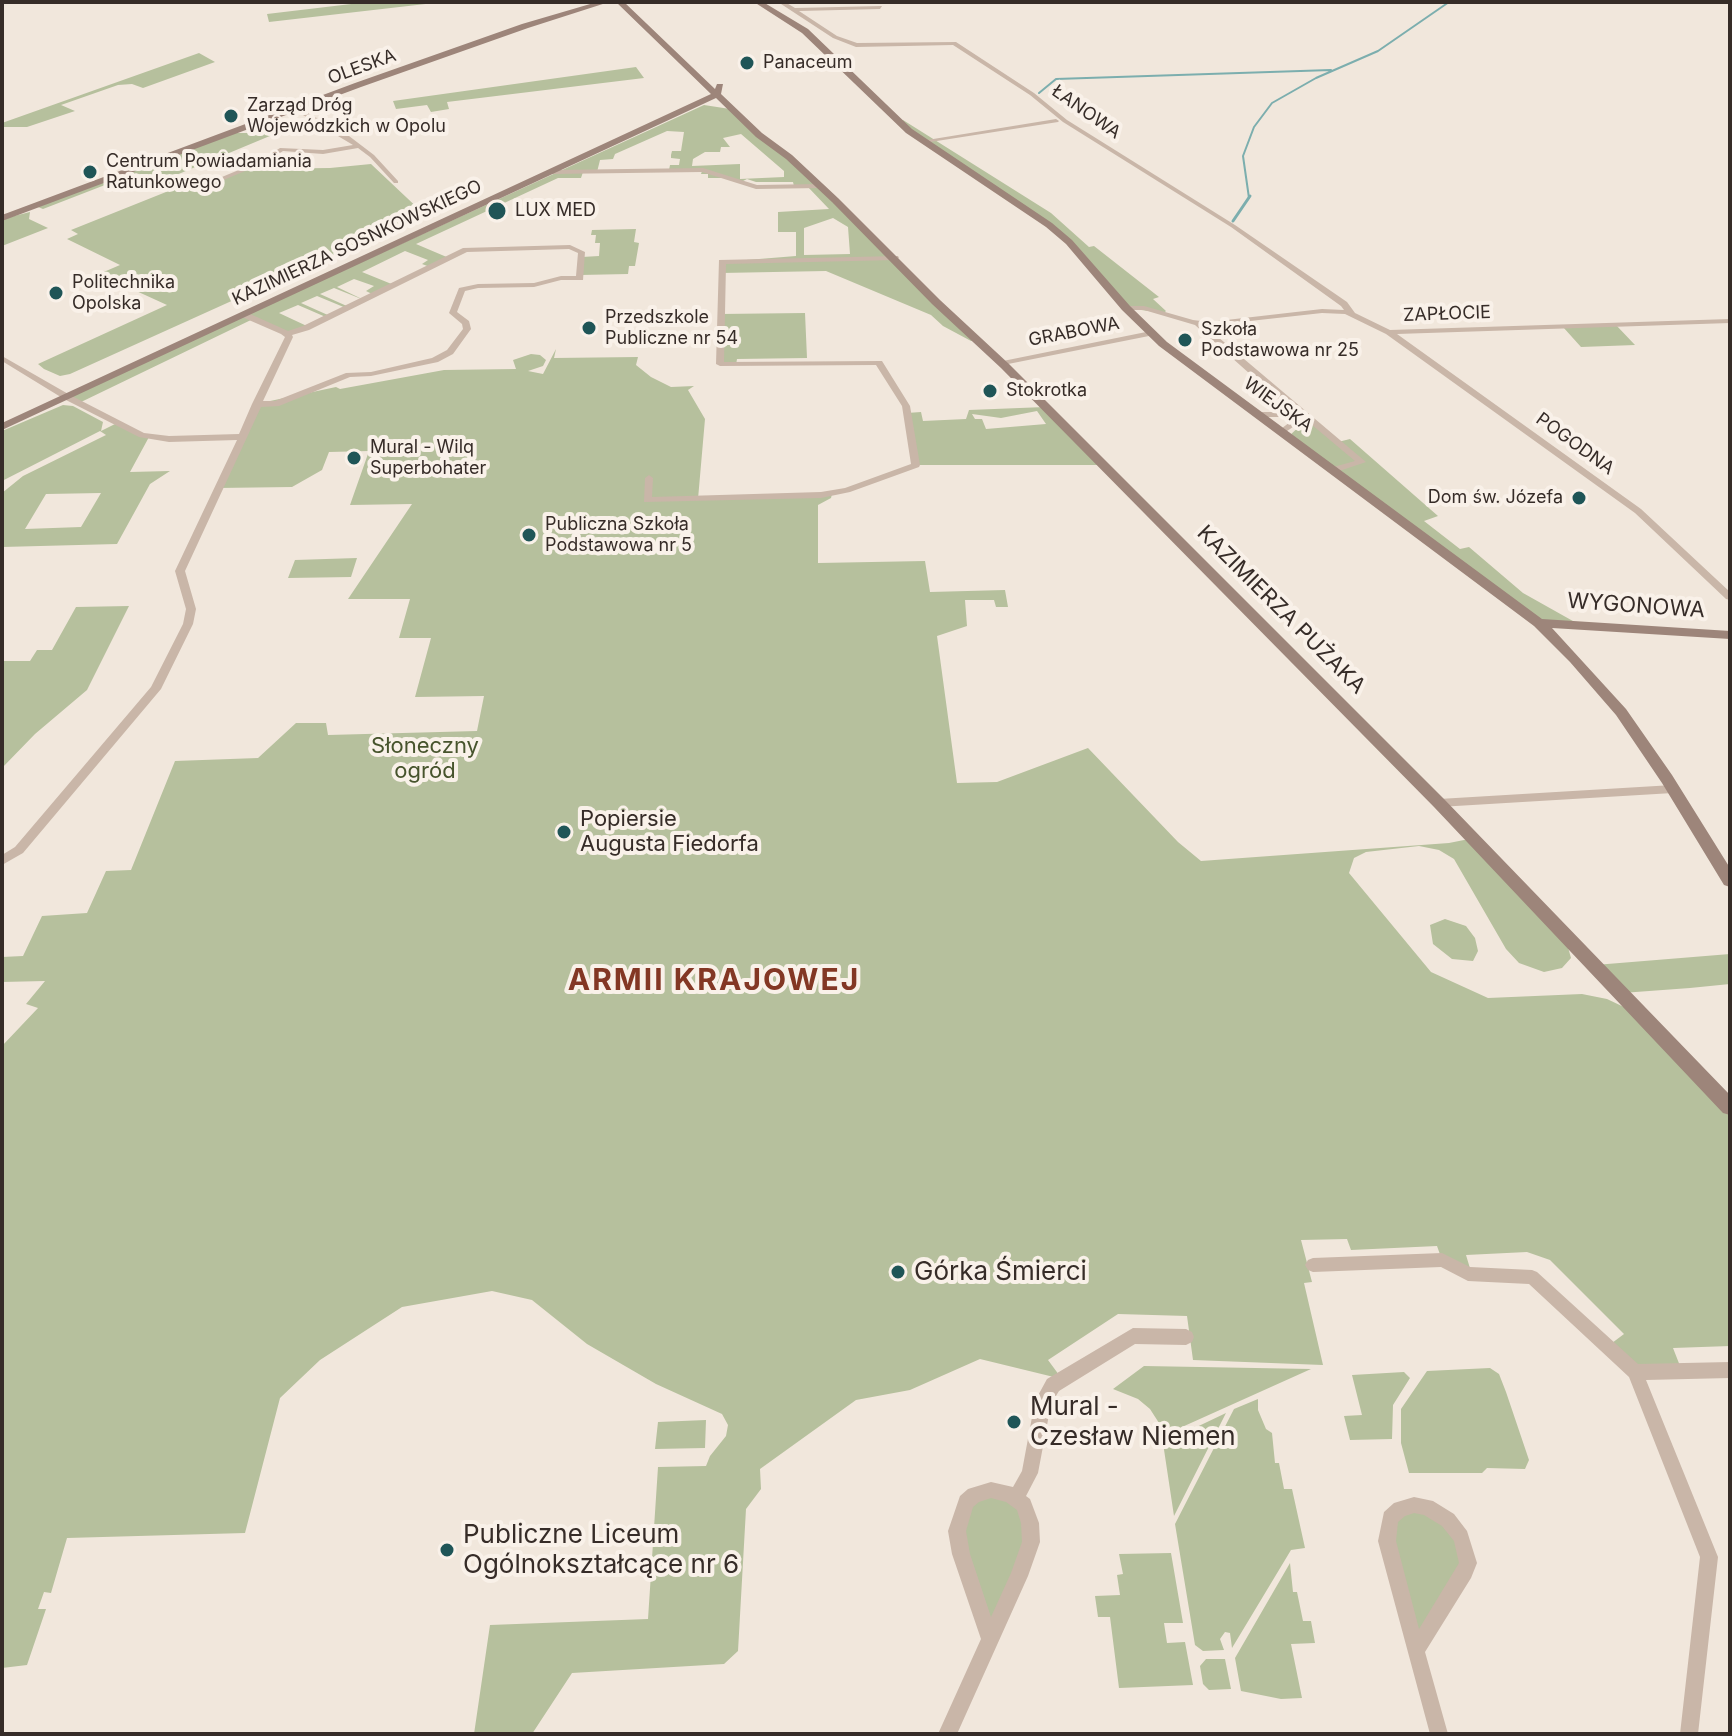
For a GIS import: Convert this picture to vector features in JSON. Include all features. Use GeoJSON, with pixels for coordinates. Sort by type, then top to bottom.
{"type":"FeatureCollection","features":[{"type":"Feature","properties":{"kind":"street","name":"OLESKA"},"geometry":{"type":"LineString","coordinates":[[2,218],[295,108],[592,2]]}},
{"type":"Feature","properties":{"kind":"street","name":"OLESKA"},"geometry":{"type":"LineString","coordinates":[[554,17],[605,2]]}},
{"type":"Feature","properties":{"kind":"street","name":"KAZIMIERZA PUŻAKA"},"geometry":{"type":"LineString","coordinates":[[620,2],[630,6],[737,114],[820,186],[936,302],[1003,363],[1439,803],[1730,1107]]}},
{"type":"Feature","properties":{"kind":"street","name":"WIEJSKA"},"geometry":{"type":"LineString","coordinates":[[758,2],[805,31],[904,127],[1049,225],[1069,242],[1151,333],[1539,623],[1621,712],[1730,881]]}},
{"type":"Feature","properties":{"kind":"street","name":"ŁANOWA"},"geometry":{"type":"LineString","coordinates":[[781,2],[835,37],[856,45],[954,43],[1032,94],[1065,121],[1233,226],[1344,304],[1351,313]]}},
{"type":"Feature","properties":{"kind":"street"},"geometry":{"type":"LineString","coordinates":[[582,10],[610,5],[630,6]]}},
{"type":"Feature","properties":{"kind":"street","name":"KAZIMIERZA PUŻAKA"},"geometry":{"type":"LineString","coordinates":[[630,6],[700,78],[718,93],[740,104],[774,135],[789,157]]}},
{"type":"Feature","properties":{"kind":"street"},"geometry":{"type":"LineString","coordinates":[[795,10],[880,7]]}},
{"type":"Feature","properties":{"kind":"street","name":"KAZIMIERZA SOSNKOWSKIEGO"},"geometry":{"type":"LineString","coordinates":[[2,417],[245,315],[573,162],[681,108],[696,92],[700,78]]}},
{"type":"Feature","properties":{"kind":"street"},"geometry":{"type":"LineString","coordinates":[[681,108],[718,93]]}},
{"type":"Feature","properties":{"kind":"street"},"geometry":{"type":"LineString","coordinates":[[681,108],[716,105],[737,114]]}},
{"type":"Feature","properties":{"kind":"street"},"geometry":{"type":"LineString","coordinates":[[295,108],[328,124],[359,146],[396,182]]}},
{"type":"Feature","properties":{"kind":"street","name":"KAZIMIERZA SOSNKOWSKIEGO"},"geometry":{"type":"LineString","coordinates":[[2,427],[62,394],[681,108]]}},
{"type":"Feature","properties":{"kind":"street"},"geometry":{"type":"LineString","coordinates":[[924,141],[1056,121]]}},
{"type":"Feature","properties":{"kind":"street"},"geometry":{"type":"LineString","coordinates":[[195,190],[260,163],[284,149],[323,152],[359,146]]}},
{"type":"Feature","properties":{"kind":"street"},"geometry":{"type":"LineString","coordinates":[[573,162],[574,168],[581,172]]}},
{"type":"Feature","properties":{"kind":"street"},"geometry":{"type":"LineString","coordinates":[[552,172],[703,170],[756,187],[820,186]]}},
{"type":"Feature","properties":{"kind":"street"},"geometry":{"type":"LineString","coordinates":[[245,315],[288,334],[466,250],[570,247],[581,252],[582,257],[580,278],[462,290],[453,313],[467,324],[467,329],[450,352],[429,362],[371,374],[349,375],[276,404],[256,404]]}},
{"type":"Feature","properties":{"kind":"street"},"geometry":{"type":"LineString","coordinates":[[649,478],[647,500],[826,495],[916,465],[906,406],[879,363],[722,365],[722,262],[895,258]]}},
{"type":"Feature","properties":{"kind":"street","name":"ZAPŁOCIE"},"geometry":{"type":"LineString","coordinates":[[1126,308],[1144,308],[1198,323],[1322,311],[1351,313],[1389,332],[1730,321]]}},
{"type":"Feature","properties":{"kind":"street"},"geometry":{"type":"LineString","coordinates":[[1198,323],[1362,462],[1333,470]]}},
{"type":"Feature","properties":{"kind":"street","name":"POGODNA"},"geometry":{"type":"LineString","coordinates":[[1389,332],[1638,511],[1730,597]]}},
{"type":"Feature","properties":{"kind":"street","name":"GRABOWA"},"geometry":{"type":"LineString","coordinates":[[1003,363],[1151,333]]}},
{"type":"Feature","properties":{"kind":"street"},"geometry":{"type":"LineString","coordinates":[[2,861],[19,850],[162,680],[191,617],[180,571],[288,334]]}},
{"type":"Feature","properties":{"kind":"street"},"geometry":{"type":"LineString","coordinates":[[2,358],[62,394],[149,437],[241,437]]}},
{"type":"Feature","properties":{"kind":"street"},"geometry":{"type":"LineString","coordinates":[[1283,397],[1290,406],[1286,414]]}},
{"type":"Feature","properties":{"kind":"street"},"geometry":{"type":"LineString","coordinates":[[1258,415],[1286,414],[1295,421],[1318,426]]}},
{"type":"Feature","properties":{"kind":"street"},"geometry":{"type":"LineString","coordinates":[[1281,432],[1295,421]]}},
{"type":"Feature","properties":{"kind":"street","name":"WYGONOWA"},"geometry":{"type":"LineString","coordinates":[[1539,623],[1730,635]]}},
{"type":"Feature","properties":{"kind":"street"},"geometry":{"type":"LineString","coordinates":[[1439,803],[1673,789]]}},
{"type":"Feature","properties":{"kind":"street"},"geometry":{"type":"LineString","coordinates":[[1313,1265],[1442,1260],[1468,1274],[1532,1277],[1635,1372],[1709,1557],[1689,1734]]}},
{"type":"Feature","properties":{"kind":"street"},"geometry":{"type":"LineString","coordinates":[[1016,1498],[1030,1473],[1043,1401],[1053,1385],[1133,1336],[1186,1337]]}},
{"type":"Feature","properties":{"kind":"street"},"geometry":{"type":"LineString","coordinates":[[1635,1372],[1730,1370]]}},
{"type":"Feature","properties":{"kind":"street"},"geometry":{"type":"LineString","coordinates":[[947,1734],[990,1640],[1031,1542],[1027,1513],[1016,1498],[1001,1491],[983,1491],[966,1502],[958,1521],[957,1541],[990,1640]]}},
{"type":"Feature","properties":{"kind":"street"},"geometry":{"type":"LineString","coordinates":[[1416,1650],[1468,1563],[1461,1537],[1448,1520],[1427,1507],[1414,1505],[1394,1513],[1386,1531],[1416,1650],[1439,1734]]}},
{"type":"Feature","properties":{"kind":"green space"},"geometry":{"type":"Polygon","coordinates":[[[368,2],[443,2],[269,22],[267,14],[368,2]]]}},
{"type":"Feature","properties":{"kind":"green space"},"geometry":{"type":"Polygon","coordinates":[[[199,53],[215,62],[143,88],[132,84],[118,85],[61,105],[75,111],[27,127],[2,127],[2,123],[199,53]]]}},
{"type":"Feature","properties":{"kind":"green space"},"geometry":{"type":"Polygon","coordinates":[[[636,67],[644,78],[447,102],[449,109],[431,112],[427,105],[396,109],[393,101],[636,67]]]}},
{"type":"Feature","properties":{"kind":"green space"},"geometry":{"type":"Polygon","coordinates":[[[704,105],[730,109],[789,157],[978,340],[971,341],[943,326],[931,315],[826,271],[721,273],[722,262],[796,256],[796,232],[778,232],[778,212],[829,209],[807,186],[794,186],[793,182],[756,182],[747,179],[741,182],[728,178],[708,178],[708,174],[701,174],[702,171],[669,170],[670,165],[679,165],[680,159],[671,158],[671,155],[672,151],[681,151],[684,132],[667,131],[615,154],[613,159],[600,160],[597,172],[583,172],[581,178],[558,178],[416,244],[449,258],[430,267],[422,264],[428,260],[405,251],[362,272],[394,285],[374,295],[366,291],[374,286],[354,279],[337,287],[364,300],[334,288],[320,294],[349,307],[317,296],[301,303],[330,316],[328,318],[298,305],[279,313],[309,327],[288,334],[253,319],[79,403],[67,397],[704,105]],[[741,134],[723,138],[730,147],[721,147],[720,152],[705,152],[693,159],[692,166],[740,164],[740,179],[784,177],[784,171],[741,134]],[[833,218],[804,228],[804,255],[850,254],[848,227],[833,218]]]}},
{"type":"Feature","properties":{"kind":"green space"},"geometry":{"type":"Polygon","coordinates":[[[903,120],[1051,213],[1089,247],[1094,246],[1159,297],[1153,299],[1166,311],[1126,308],[1069,242],[898,121],[903,120]]]}},
{"type":"Feature","properties":{"kind":"green space"},"geometry":{"type":"Polygon","coordinates":[[[226,133],[277,133],[169,178],[196,189],[246,169],[371,164],[424,214],[70,374],[60,376],[44,369],[38,364],[167,305],[99,274],[120,265],[67,239],[78,234],[71,230],[176,188],[136,173],[43,209],[38,207],[226,133]]]}},
{"type":"Feature","properties":{"kind":"green space"},"geometry":{"type":"Polygon","coordinates":[[[30,212],[29,219],[48,228],[2,246],[2,219],[30,212]]]}},
{"type":"Feature","properties":{"kind":"green space"},"geometry":{"type":"Polygon","coordinates":[[[636,229],[634,242],[639,243],[635,266],[629,266],[628,274],[580,275],[582,257],[599,256],[600,243],[595,243],[596,235],[591,235],[592,230],[636,229]]]}},
{"type":"Feature","properties":{"kind":"green space"},"geometry":{"type":"Polygon","coordinates":[[[805,313],[807,358],[737,359],[736,365],[722,365],[720,314],[805,313]]]}},
{"type":"Feature","properties":{"kind":"green space"},"geometry":{"type":"Polygon","coordinates":[[[1616,325],[1635,345],[1581,347],[1563,327],[1616,325]]]}},
{"type":"Feature","properties":{"kind":"green space","name":"Słoneczny ogród"},"geometry":{"type":"Polygon","coordinates":[[[556,349],[554,358],[638,357],[636,365],[651,377],[671,387],[694,386],[688,390],[705,419],[698,499],[832,494],[831,498],[818,505],[818,563],[925,561],[930,592],[1005,590],[1008,607],[996,607],[994,600],[965,600],[967,626],[937,636],[957,783],[997,782],[1088,748],[1178,842],[1201,861],[1469,839],[1564,933],[1571,958],[1562,968],[1544,972],[1519,963],[1506,949],[1454,859],[1439,850],[1419,846],[1366,852],[1354,858],[1349,873],[1431,972],[1488,998],[1582,994],[1607,999],[1645,1017],[1730,1107],[1730,1346],[1673,1348],[1682,1371],[1635,1372],[1608,1346],[1624,1334],[1550,1260],[1527,1252],[1466,1255],[1472,1275],[1442,1260],[1437,1246],[1351,1250],[1347,1239],[1301,1240],[1312,1282],[1304,1283],[1323,1365],[1193,1360],[1187,1316],[1118,1314],[1048,1360],[1062,1379],[980,1359],[910,1390],[856,1400],[760,1469],[761,1489],[746,1509],[738,1651],[724,1664],[572,1673],[532,1734],[474,1734],[490,1625],[648,1619],[658,1467],[706,1466],[726,1436],[728,1425],[722,1414],[656,1384],[587,1344],[532,1300],[492,1291],[402,1307],[320,1360],[280,1398],[245,1533],[67,1538],[51,1593],[44,1592],[38,1609],[46,1609],[27,1665],[2,1668],[2,1046],[38,1008],[26,1004],[45,981],[2,982],[2,957],[23,956],[42,916],[87,913],[106,871],[131,870],[175,761],[258,758],[296,723],[326,723],[328,735],[477,731],[484,696],[415,697],[431,638],[399,638],[410,599],[348,599],[412,504],[350,505],[369,451],[329,452],[322,470],[292,487],[217,488],[256,404],[336,387],[340,389],[444,370],[516,369],[513,360],[531,354],[540,355],[546,360],[543,366],[528,371],[543,374],[556,349]]]}},
{"type":"Feature","properties":{"kind":"green space"},"geometry":{"type":"Polygon","coordinates":[[[63,405],[73,406],[103,422],[101,431],[117,423],[149,437],[130,472],[170,471],[150,484],[117,544],[2,547],[2,493],[23,476],[106,435],[100,431],[2,481],[2,431],[63,405]],[[101,493],[46,494],[25,529],[81,527],[101,493]]]}},
{"type":"Feature","properties":{"kind":"green space"},"geometry":{"type":"Polygon","coordinates":[[[1045,407],[1103,465],[916,465],[907,413],[921,412],[923,421],[966,419],[969,410],[1045,407]],[[1037,411],[1001,418],[972,414],[975,419],[982,419],[986,429],[1046,424],[1037,411]]]}},
{"type":"Feature","properties":{"kind":"green space"},"geometry":{"type":"Polygon","coordinates":[[[1304,422],[1318,426],[1338,442],[1350,439],[1438,516],[1424,521],[1460,549],[1469,547],[1523,593],[1580,625],[1544,622],[1288,437],[1304,422]]]}},
{"type":"Feature","properties":{"kind":"green space"},"geometry":{"type":"Polygon","coordinates":[[[357,558],[351,577],[288,578],[295,560],[357,558]]]}},
{"type":"Feature","properties":{"kind":"green space"},"geometry":{"type":"Polygon","coordinates":[[[129,606],[87,690],[35,734],[2,768],[2,661],[30,661],[37,650],[52,650],[76,607],[129,606]]]}},
{"type":"Feature","properties":{"kind":"green space"},"geometry":{"type":"Polygon","coordinates":[[[1445,919],[1466,926],[1475,938],[1478,951],[1473,961],[1452,959],[1433,944],[1430,925],[1445,919]]]}},
{"type":"Feature","properties":{"kind":"green space"},"geometry":{"type":"Polygon","coordinates":[[[1730,954],[1730,984],[1690,988],[1622,993],[1595,965],[1730,954]]]}},
{"type":"Feature","properties":{"kind":"green space"},"geometry":{"type":"Polygon","coordinates":[[[1144,1366],[1311,1369],[1162,1436],[1159,1423],[1150,1409],[1138,1399],[1113,1389],[1144,1366]]]}},
{"type":"Feature","properties":{"kind":"green space"},"geometry":{"type":"Polygon","coordinates":[[[1490,1368],[1499,1374],[1506,1392],[1529,1460],[1525,1469],[1487,1468],[1482,1473],[1409,1473],[1401,1443],[1401,1409],[1427,1371],[1490,1368]]]}},
{"type":"Feature","properties":{"kind":"green space"},"geometry":{"type":"Polygon","coordinates":[[[1404,1372],[1410,1378],[1393,1405],[1392,1439],[1350,1440],[1344,1416],[1362,1415],[1352,1375],[1404,1372]]]}},
{"type":"Feature","properties":{"kind":"green space"},"geometry":{"type":"Polygon","coordinates":[[[1258,1399],[1258,1410],[1266,1429],[1272,1433],[1275,1463],[1279,1463],[1284,1489],[1292,1489],[1305,1548],[1291,1550],[1232,1648],[1230,1633],[1225,1632],[1220,1639],[1224,1650],[1203,1651],[1195,1645],[1175,1524],[1234,1409],[1258,1399]]]}},
{"type":"Feature","properties":{"kind":"green space"},"geometry":{"type":"Polygon","coordinates":[[[1226,1413],[1174,1516],[1163,1443],[1226,1413]]]}},
{"type":"Feature","properties":{"kind":"green space"},"geometry":{"type":"Polygon","coordinates":[[[706,1420],[705,1448],[655,1449],[658,1422],[706,1420]]]}},
{"type":"Feature","properties":{"kind":"green space"},"geometry":{"type":"Polygon","coordinates":[[[1001,1491],[1030,1523],[990,1640],[957,1541],[974,1495],[1001,1491]]]}},
{"type":"Feature","properties":{"kind":"green space"},"geometry":{"type":"Polygon","coordinates":[[[1427,1507],[1466,1553],[1416,1650],[1390,1518],[1427,1507]]]}},
{"type":"Feature","properties":{"kind":"green space"},"geometry":{"type":"Polygon","coordinates":[[[1171,1553],[1183,1623],[1164,1623],[1167,1643],[1185,1642],[1193,1685],[1119,1688],[1110,1617],[1098,1617],[1095,1596],[1120,1595],[1117,1575],[1123,1574],[1119,1554],[1171,1553]]]}},
{"type":"Feature","properties":{"kind":"green space"},"geometry":{"type":"Polygon","coordinates":[[[1290,1563],[1293,1592],[1297,1592],[1303,1621],[1311,1621],[1315,1643],[1291,1644],[1302,1698],[1281,1699],[1241,1691],[1235,1658],[1290,1563]]]}},
{"type":"Feature","properties":{"kind":"green space"},"geometry":{"type":"Polygon","coordinates":[[[1206,1659],[1225,1659],[1231,1689],[1209,1690],[1203,1684],[1200,1666],[1206,1659]]]}},
{"type":"Feature","properties":{"kind":"waterway"},"geometry":{"type":"LineString","coordinates":[[1249,198],[1243,156],[1254,127],[1272,103],[1316,78],[1378,51],[1449,2]]}},
{"type":"Feature","properties":{"kind":"waterway"},"geometry":{"type":"LineString","coordinates":[[1039,93],[1056,79],[1331,70]]}},
{"type":"Feature","properties":{"kind":"waterway"},"geometry":{"type":"LineString","coordinates":[[1233,221],[1249,198]]}},
{"type":"Feature","properties":{"kind":"place","name":"Panaceum"},"geometry":{"type":"Point","coordinates":[747,63]}},
{"type":"Feature","properties":{"kind":"place","name":"Zarząd Dróg Wojewódzkich w Opolu"},"geometry":{"type":"Point","coordinates":[231,116]}},
{"type":"Feature","properties":{"kind":"place","name":"Centrum Powiadamiania Ratunkowego"},"geometry":{"type":"Point","coordinates":[90,172]}},
{"type":"Feature","properties":{"kind":"place","name":"LUX MED"},"geometry":{"type":"Point","coordinates":[497,211]}},
{"type":"Feature","properties":{"kind":"place","name":"Politechnika Opolska"},"geometry":{"type":"Point","coordinates":[56,293]}},
{"type":"Feature","properties":{"kind":"place","name":"Przedszkole Publiczne nr 54"},"geometry":{"type":"Point","coordinates":[589,328]}},
{"type":"Feature","properties":{"kind":"place","name":"Szkoła Podstawowa nr 25"},"geometry":{"type":"Point","coordinates":[1185,340]}},
{"type":"Feature","properties":{"kind":"place","name":"Stokrotka"},"geometry":{"type":"Point","coordinates":[990,391]}},
{"type":"Feature","properties":{"kind":"place","name":"Mural - Wilq Superbohater"},"geometry":{"type":"Point","coordinates":[354,458]}},
{"type":"Feature","properties":{"kind":"place","name":"Dom św. Józefa"},"geometry":{"type":"Point","coordinates":[1579,498]}},
{"type":"Feature","properties":{"kind":"place","name":"Publiczna Szkoła Podstawowa nr 5"},"geometry":{"type":"Point","coordinates":[529,535]}},
{"type":"Feature","properties":{"kind":"place","name":"Popiersie Augusta Fiedorfa"},"geometry":{"type":"Point","coordinates":[564,832]}},
{"type":"Feature","properties":{"kind":"place","name":"Górka Śmierci"},"geometry":{"type":"Point","coordinates":[898,1272]}},
{"type":"Feature","properties":{"kind":"place","name":"Mural - Czesław Niemen"},"geometry":{"type":"Point","coordinates":[1014,1422]}},
{"type":"Feature","properties":{"kind":"place","name":"Publiczne Liceum Ogólnokształcące nr 6"},"geometry":{"type":"Point","coordinates":[447,1550]}},
{"type":"Feature","properties":{"kind":"district","name":"ARMII KRAJOWEJ"},"geometry":{"type":"Point","coordinates":[714,981]}}]}
